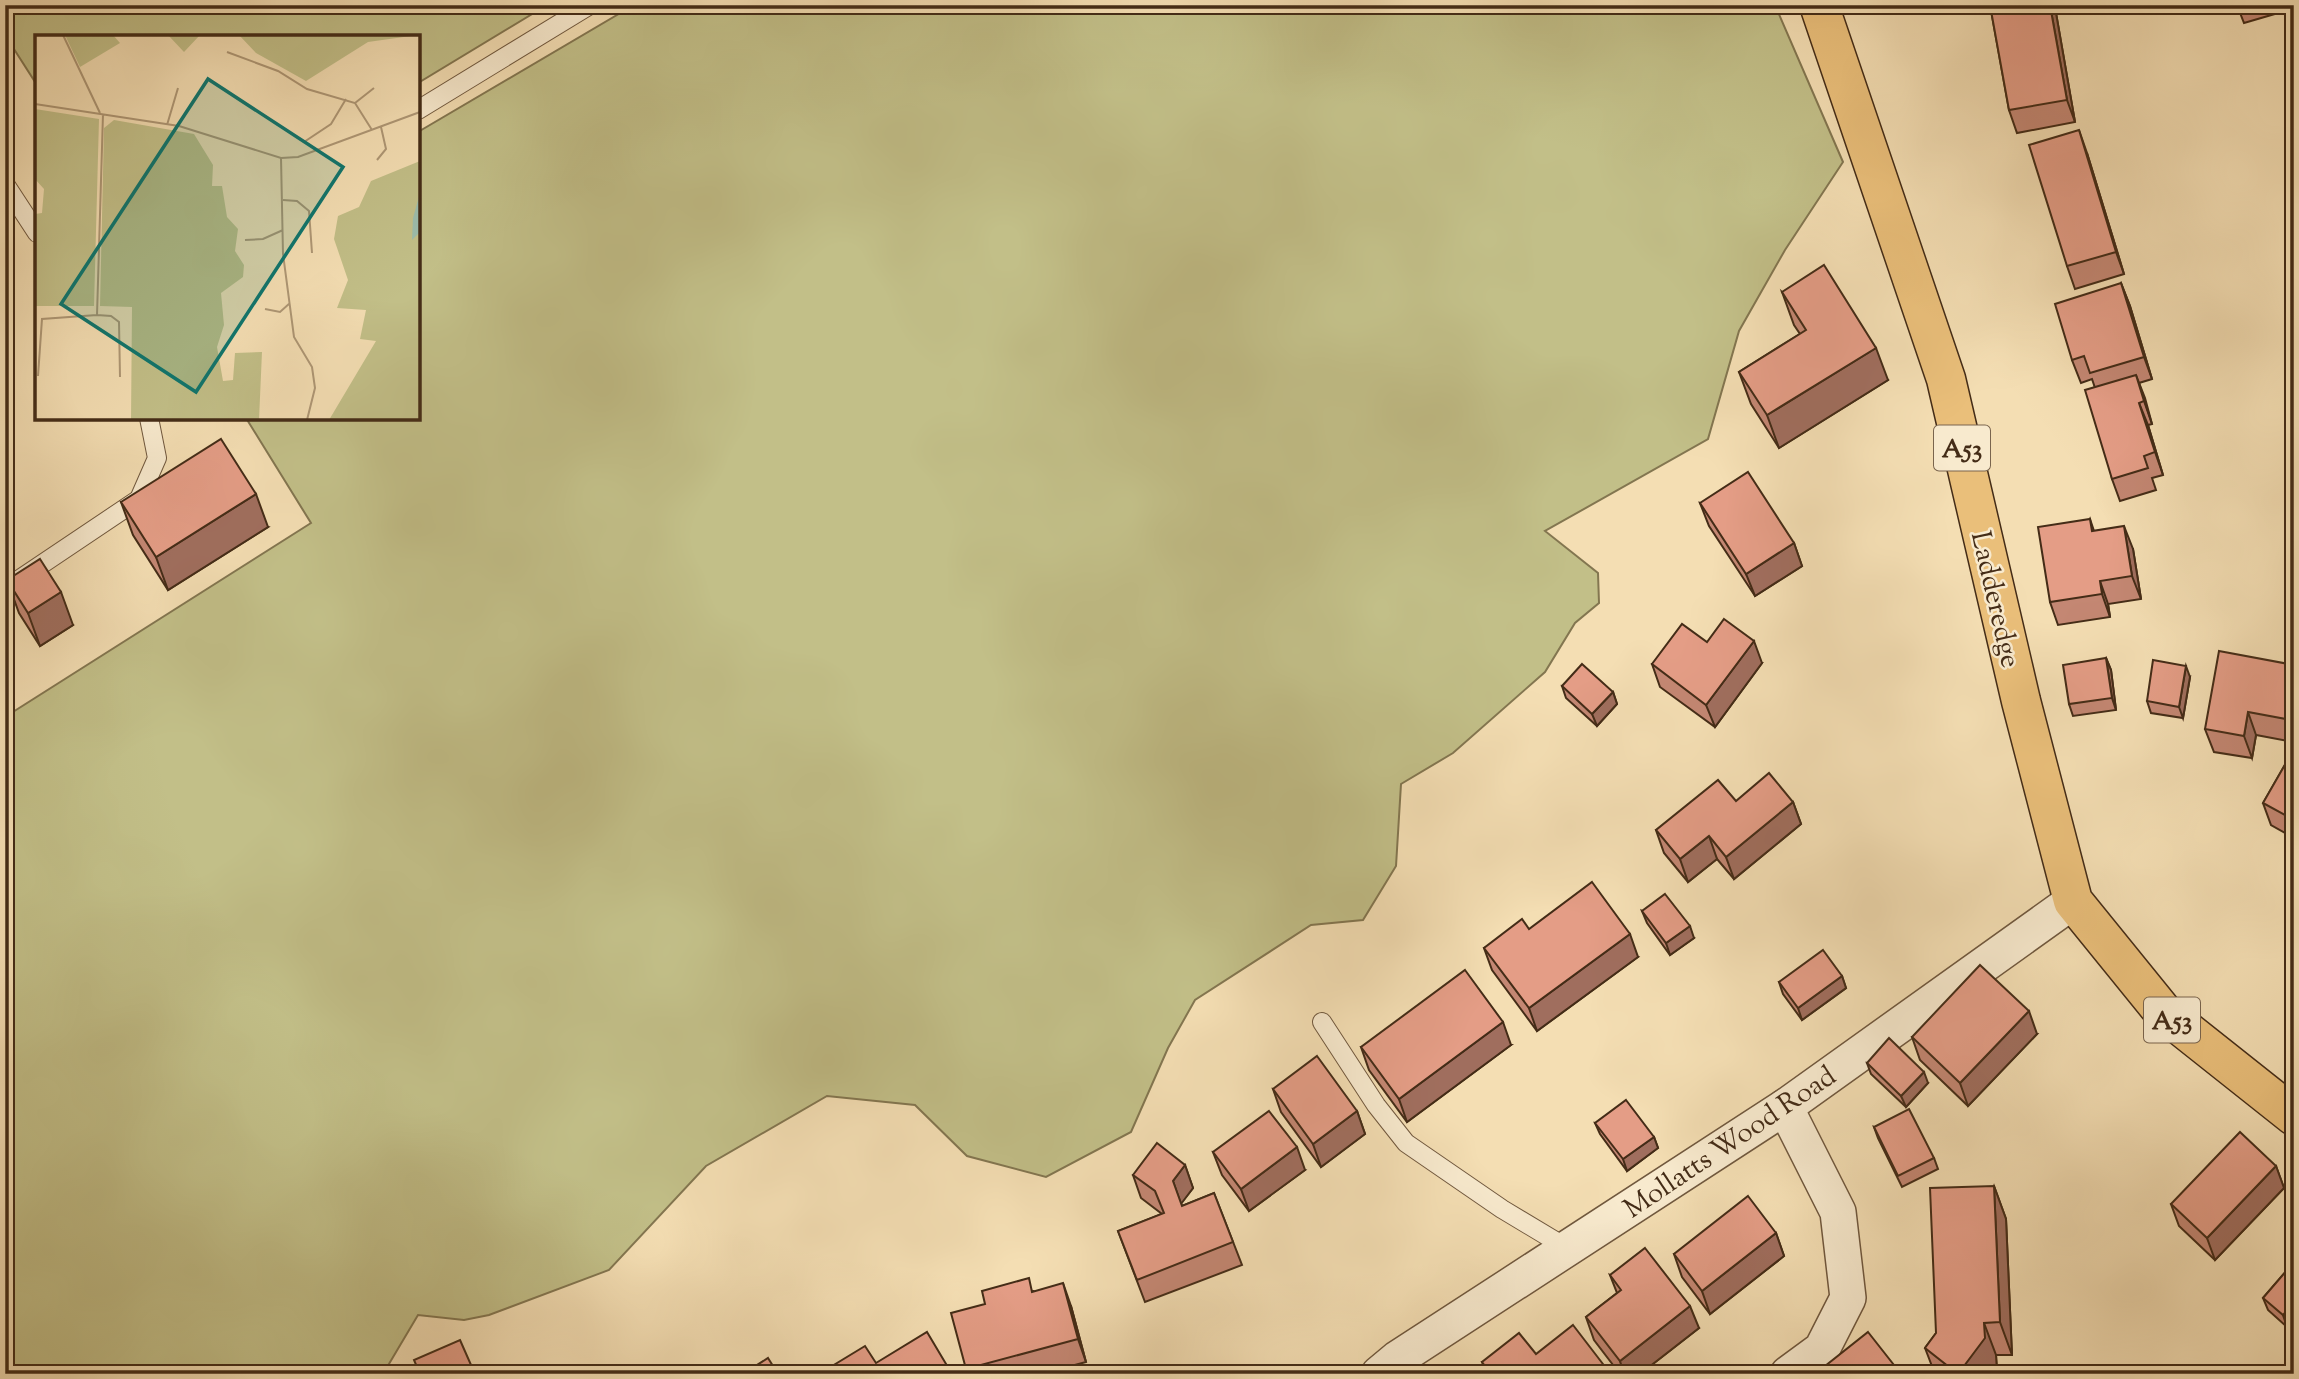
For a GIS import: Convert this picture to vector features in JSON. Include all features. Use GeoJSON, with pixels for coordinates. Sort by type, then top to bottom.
{"type":"FeatureCollection","features":[{"type":"Feature","properties":{"kind":"highway","name":"Ladderedge"},"geometry":{"type":"LineString","coordinates":[[1819,5],[1946,379],[2021,701],[2073,901],[2163,1012],[2294,1116]]}},
{"type":"Feature","properties":{"kind":"street","name":"Mollatts Wood Road"},"geometry":{"type":"LineString","coordinates":[[1379,1374],[1397,1359],[1785,1107],[2073,901]]}},
{"type":"Feature","properties":{"kind":"street"},"geometry":{"type":"LineString","coordinates":[[1785,1107],[1838,1212],[1848,1298],[1822,1349],[1788,1374]]}},
{"type":"Feature","properties":{"kind":"lane"},"geometry":{"type":"LineString","coordinates":[[420,109],[590,5]]}},
{"type":"Feature","properties":{"kind":"lane"},"geometry":{"type":"LineString","coordinates":[[5,184],[35,230]]}},
{"type":"Feature","properties":{"kind":"lane"},"geometry":{"type":"LineString","coordinates":[[5,589],[139,499],[157,458],[149,420]]}},
{"type":"Feature","properties":{"kind":"lane"},"geometry":{"type":"LineString","coordinates":[[1322,1022],[1376,1105],[1406,1143],[1502,1209],[1567,1248]]}},
{"type":"Feature","properties":{"kind":"shaded area"},"geometry":{"type":"Polygon","coordinates":[[[5,5],[547,5],[420,82],[420,35],[35,35],[35,82],[5,35],[5,5]]]}},
{"type":"Feature","properties":{"kind":"shaded area"},"geometry":{"type":"Polygon","coordinates":[[[634,5],[1775,5],[1843,162],[1785,250],[1739,331],[1708,439],[1545,531],[1598,573],[1599,603],[1575,623],[1545,672],[1453,753],[1401,784],[1396,866],[1363,920],[1311,925],[1195,1000],[1168,1048],[1131,1132],[1046,1177],[967,1156],[915,1105],[827,1096],[706,1166],[609,1270],[489,1315],[464,1320],[418,1315],[383,1374],[5,1374],[5,717],[311,523],[247,420],[420,420],[420,131],[634,5]]]}},
{"type":"Feature","properties":{"kind":"building"},"geometry":{"type":"Polygon","coordinates":[[[1990,5],[2050,5],[2067,100],[2009,110],[1990,5]]]}},
{"type":"Feature","properties":{"kind":"building"},"geometry":{"type":"Polygon","coordinates":[[[2079,130],[2116,252],[2067,266],[2029,145],[2079,130]]]}},
{"type":"Feature","properties":{"kind":"building"},"geometry":{"type":"Polygon","coordinates":[[[1824,265],[1876,348],[1767,415],[1739,372],[1806,330],[1782,292],[1824,265]]]}},
{"type":"Feature","properties":{"kind":"building"},"geometry":{"type":"Polygon","coordinates":[[[2121,283],[2144,357],[2090,373],[2084,356],[2072,360],[2055,304],[2121,283]]]}},
{"type":"Feature","properties":{"kind":"building"},"geometry":{"type":"Polygon","coordinates":[[[2136,375],[2144,401],[2139,403],[2155,452],[2144,456],[2148,468],[2112,479],[2085,390],[2136,375]]]}},
{"type":"Feature","properties":{"kind":"building"},"geometry":{"type":"Polygon","coordinates":[[[221,439],[256,494],[156,557],[121,502],[221,439]]]}},
{"type":"Feature","properties":{"kind":"building"},"geometry":{"type":"Polygon","coordinates":[[[1748,472],[1794,543],[1746,574],[1700,503],[1748,472]]]}},
{"type":"Feature","properties":{"kind":"building"},"geometry":{"type":"Polygon","coordinates":[[[2090,519],[2092,531],[2124,526],[2132,576],[2100,581],[2102,594],[2050,602],[2038,527],[2090,519]]]}},
{"type":"Feature","properties":{"kind":"building"},"geometry":{"type":"Polygon","coordinates":[[[40,559],[61,592],[28,613],[7,580],[40,559]]]}},
{"type":"Feature","properties":{"kind":"building"},"geometry":{"type":"Polygon","coordinates":[[[1724,619],[1754,641],[1706,705],[1652,664],[1682,624],[1707,642],[1724,619]]]}},
{"type":"Feature","properties":{"kind":"building"},"geometry":{"type":"Polygon","coordinates":[[[2219,651],[2294,665],[2286,719],[2248,712],[2244,736],[2205,729],[2219,651]]]}},
{"type":"Feature","properties":{"kind":"building"},"geometry":{"type":"Polygon","coordinates":[[[2106,658],[2112,698],[2069,704],[2063,665],[2106,658]]]}},
{"type":"Feature","properties":{"kind":"building"},"geometry":{"type":"Polygon","coordinates":[[[2153,660],[2186,666],[2179,707],[2147,701],[2153,660]]]}},
{"type":"Feature","properties":{"kind":"building"},"geometry":{"type":"Polygon","coordinates":[[[1582,664],[1613,692],[1592,714],[1562,686],[1582,664]]]}},
{"type":"Feature","properties":{"kind":"building"},"geometry":{"type":"Polygon","coordinates":[[[2294,749],[2294,820],[2263,803],[2294,749]]]}},
{"type":"Feature","properties":{"kind":"building"},"geometry":{"type":"Polygon","coordinates":[[[1769,773],[1793,802],[1726,857],[1709,836],[1680,859],[1656,830],[1718,780],[1736,801],[1769,773]]]}},
{"type":"Feature","properties":{"kind":"building"},"geometry":{"type":"Polygon","coordinates":[[[1592,882],[1630,934],[1529,1008],[1484,948],[1522,919],[1529,929],[1592,882]]]}},
{"type":"Feature","properties":{"kind":"building"},"geometry":{"type":"Polygon","coordinates":[[[1665,894],[1690,926],[1666,943],[1642,911],[1665,894]]]}},
{"type":"Feature","properties":{"kind":"building"},"geometry":{"type":"Polygon","coordinates":[[[1823,950],[1842,976],[1798,1008],[1779,982],[1823,950]]]}},
{"type":"Feature","properties":{"kind":"building"},"geometry":{"type":"Polygon","coordinates":[[[1980,965],[2029,1011],[1960,1083],[1912,1037],[1980,965]]]}},
{"type":"Feature","properties":{"kind":"building"},"geometry":{"type":"Polygon","coordinates":[[[1465,970],[1503,1022],[1399,1099],[1361,1047],[1465,970]]]}},
{"type":"Feature","properties":{"kind":"building"},"geometry":{"type":"Polygon","coordinates":[[[1889,1038],[1924,1072],[1901,1096],[1867,1063],[1889,1038]]]}},
{"type":"Feature","properties":{"kind":"building"},"geometry":{"type":"Polygon","coordinates":[[[1317,1056],[1357,1111],[1313,1144],[1273,1089],[1317,1056]]]}},
{"type":"Feature","properties":{"kind":"building"},"geometry":{"type":"Polygon","coordinates":[[[1626,1100],[1654,1137],[1623,1159],[1595,1123],[1626,1100]]]}},
{"type":"Feature","properties":{"kind":"building"},"geometry":{"type":"Polygon","coordinates":[[[1909,1109],[1934,1158],[1898,1176],[1874,1127],[1909,1109]]]}},
{"type":"Feature","properties":{"kind":"building"},"geometry":{"type":"Polygon","coordinates":[[[1269,1111],[1297,1147],[1241,1189],[1213,1152],[1269,1111]]]}},
{"type":"Feature","properties":{"kind":"building"},"geometry":{"type":"Polygon","coordinates":[[[2240,1132],[2276,1166],[2207,1238],[2171,1204],[2240,1132]]]}},
{"type":"Feature","properties":{"kind":"building"},"geometry":{"type":"Polygon","coordinates":[[[1157,1143],[1185,1165],[1173,1181],[1182,1206],[1214,1193],[1233,1242],[1137,1280],[1118,1231],[1164,1213],[1155,1191],[1133,1175],[1157,1143]]]}},
{"type":"Feature","properties":{"kind":"building"},"geometry":{"type":"Polygon","coordinates":[[[1994,1186],[2000,1322],[1984,1323],[1985,1338],[1958,1374],[1925,1348],[1936,1333],[1930,1188],[1994,1186]]]}},
{"type":"Feature","properties":{"kind":"building"},"geometry":{"type":"Polygon","coordinates":[[[1748,1196],[1776,1233],[1702,1291],[1674,1254],[1748,1196]]]}},
{"type":"Feature","properties":{"kind":"building"},"geometry":{"type":"Polygon","coordinates":[[[1645,1248],[1690,1306],[1620,1361],[1586,1317],[1621,1290],[1610,1275],[1645,1248]]]}},
{"type":"Feature","properties":{"kind":"building"},"geometry":{"type":"Polygon","coordinates":[[[2294,1262],[2294,1303],[2283,1315],[2263,1298],[2294,1262]]]}},
{"type":"Feature","properties":{"kind":"building"},"geometry":{"type":"Polygon","coordinates":[[[1029,1278],[1032,1292],[1063,1283],[1078,1339],[966,1369],[951,1313],[985,1304],[982,1291],[1029,1278]]]}},
{"type":"Feature","properties":{"kind":"building"},"geometry":{"type":"Polygon","coordinates":[[[1573,1325],[1606,1368],[1598,1374],[1491,1374],[1482,1362],[1519,1333],[1536,1354],[1573,1325]]]}},
{"type":"Feature","properties":{"kind":"building"},"geometry":{"type":"Polygon","coordinates":[[[927,1332],[952,1374],[819,1374],[865,1346],[876,1363],[927,1332]]]}},
{"type":"Feature","properties":{"kind":"building"},"geometry":{"type":"Polygon","coordinates":[[[1868,1332],[1901,1374],[1815,1374],[1868,1332]]]}},
{"type":"Feature","properties":{"kind":"building"},"geometry":{"type":"Polygon","coordinates":[[[460,1340],[475,1374],[420,1374],[414,1360],[460,1340]]]}},
{"type":"Feature","properties":{"kind":"building"},"geometry":{"type":"Polygon","coordinates":[[[768,1358],[778,1374],[743,1374],[768,1358]]]}}]}
